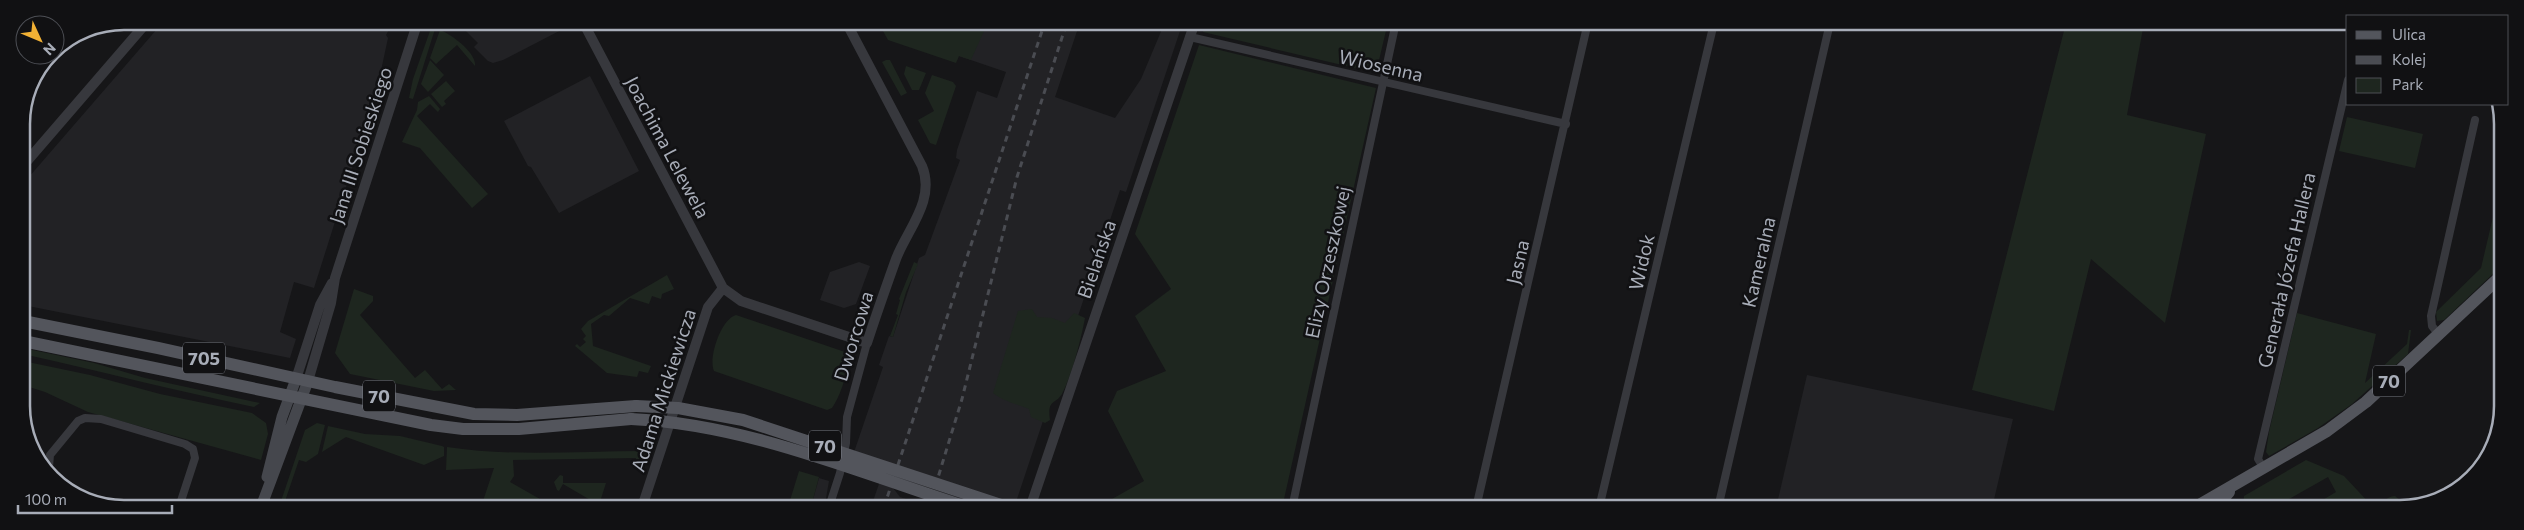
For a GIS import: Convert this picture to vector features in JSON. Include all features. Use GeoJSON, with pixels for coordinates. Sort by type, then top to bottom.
{"type":"FeatureCollection","features":[{"type":"Feature","properties":{"kind":"main road","name":"70"},"geometry":{"type":"LineString","coordinates":[[2208,500],[2327,430],[2366,402],[2494,283]]}},
{"type":"Feature","properties":{"kind":"main road","name":"705"},"geometry":{"type":"LineString","coordinates":[[30,322],[302,380]]}},
{"type":"Feature","properties":{"kind":"main road","name":"705"},"geometry":{"type":"LineString","coordinates":[[30,342],[303,398]]}},
{"type":"Feature","properties":{"kind":"main road","name":"70"},"geometry":{"type":"LineString","coordinates":[[302,380],[450,411],[493,415],[517,415],[636,406],[678,408],[743,420],[986,500]]}},
{"type":"Feature","properties":{"kind":"main road","name":"Jana III Sobieskiego"},"geometry":{"type":"LineString","coordinates":[[266,493],[266,480],[289,395],[302,380]]}},
{"type":"Feature","properties":{"kind":"main road","name":"Jana III Sobieskiego"},"geometry":{"type":"LineString","coordinates":[[264,500],[303,398],[302,380]]}},
{"type":"Feature","properties":{"kind":"main road","name":"70"},"geometry":{"type":"LineString","coordinates":[[303,398],[431,426],[478,430],[518,429],[631,419],[687,423],[751,437],[943,500]]}},
{"type":"Feature","properties":{"kind":"main road","name":"70"},"geometry":{"type":"LineString","coordinates":[[2222,500],[2236,484]]}},
{"type":"Feature","properties":{"kind":"street"},"geometry":{"type":"LineString","coordinates":[[30,158],[140,30]]}},
{"type":"Feature","properties":{"kind":"street","name":"Jana III Sobieskiego"},"geometry":{"type":"LineString","coordinates":[[302,380],[320,305],[335,278],[415,30]]}},
{"type":"Feature","properties":{"kind":"street","name":"Joachima Lelewela"},"geometry":{"type":"LineString","coordinates":[[587,30],[723,288]]}},
{"type":"Feature","properties":{"kind":"street","name":"Dworcowa"},"geometry":{"type":"LineString","coordinates":[[831,500],[840,473],[846,443],[846,421],[867,343],[897,257],[912,230],[923,200],[926,181],[922,166],[850,30]]}},
{"type":"Feature","properties":{"kind":"street","name":"Bielańska"},"geometry":{"type":"LineString","coordinates":[[1033,500],[1192,30]]}},
{"type":"Feature","properties":{"kind":"street","name":"Elizy Orzeszkowej"},"geometry":{"type":"LineString","coordinates":[[1294,500],[1394,30]]}},
{"type":"Feature","properties":{"kind":"street","name":"Jasna"},"geometry":{"type":"LineString","coordinates":[[1478,500],[1586,30]]}},
{"type":"Feature","properties":{"kind":"street","name":"Widok"},"geometry":{"type":"LineString","coordinates":[[1601,500],[1712,30]]}},
{"type":"Feature","properties":{"kind":"street","name":"Kameralna"},"geometry":{"type":"LineString","coordinates":[[1720,500],[1828,30]]}},
{"type":"Feature","properties":{"kind":"street","name":"Wiosenna"},"geometry":{"type":"LineString","coordinates":[[1190,37],[1382,83],[1566,124]]}},
{"type":"Feature","properties":{"kind":"street","name":"Generała Józefa Hallera"},"geometry":{"type":"LineString","coordinates":[[2262,467],[2258,459],[2346,88]]}},
{"type":"Feature","properties":{"kind":"street"},"geometry":{"type":"LineString","coordinates":[[2439,335],[2432,326],[2431,316],[2474,120]]}},
{"type":"Feature","properties":{"kind":"street"},"geometry":{"type":"LineString","coordinates":[[723,288],[741,301],[867,343]]}},
{"type":"Feature","properties":{"kind":"street","name":"Adama Mickiewicza"},"geometry":{"type":"LineString","coordinates":[[644,500],[708,307],[723,288]]}},
{"type":"Feature","properties":{"kind":"street"},"geometry":{"type":"LineString","coordinates":[[49,463],[50,455],[78,421],[85,418],[101,420],[185,444],[193,449],[195,458],[181,500]]}},
{"type":"Feature","properties":{"kind":"shaded area"},"geometry":{"type":"Polygon","coordinates":[[[156,30],[389,30],[386,35],[388,38],[377,89],[314,288],[294,282],[280,332],[296,339],[290,358],[30,306],[30,176],[156,30]]]}},
{"type":"Feature","properties":{"kind":"shaded area"},"geometry":{"type":"Polygon","coordinates":[[[465,30],[561,30],[503,60],[493,63],[488,61],[474,47],[478,43],[465,30]]]}},
{"type":"Feature","properties":{"kind":"shaded area"},"geometry":{"type":"Polygon","coordinates":[[[967,30],[1077,30],[1055,97],[1115,118],[1141,79],[1162,30],[1180,30],[1126,192],[1120,190],[1017,500],[961,500],[883,475],[900,497],[909,500],[873,500],[882,475],[850,464],[883,367],[879,365],[889,336],[893,337],[919,258],[925,255],[960,160],[956,158],[957,150],[977,91],[997,98],[1006,72],[959,56],[967,30]]]}},
{"type":"Feature","properties":{"kind":"shaded area"},"geometry":{"type":"Polygon","coordinates":[[[590,76],[639,171],[559,213],[531,167],[528,166],[504,121],[590,76]]]}},
{"type":"Feature","properties":{"kind":"shaded area"},"geometry":{"type":"Polygon","coordinates":[[[859,262],[870,266],[856,304],[844,308],[820,300],[830,272],[859,262]]]}},
{"type":"Feature","properties":{"kind":"shaded area"},"geometry":{"type":"Polygon","coordinates":[[[1807,375],[2013,419],[1994,500],[1778,500],[1807,375]]]}},
{"type":"Feature","properties":{"kind":"shaded area"},"geometry":{"type":"Polygon","coordinates":[[[819,478],[829,481],[826,500],[813,500],[819,478]]]}},
{"type":"Feature","properties":{"kind":"green space"},"geometry":{"type":"Polygon","coordinates":[[[430,30],[435,30],[413,99],[409,98],[413,79],[430,30]]]}},
{"type":"Feature","properties":{"kind":"green space"},"geometry":{"type":"Polygon","coordinates":[[[440,30],[450,35],[468,50],[475,61],[475,66],[457,45],[436,64],[430,58],[440,30]]]}},
{"type":"Feature","properties":{"kind":"green space"},"geometry":{"type":"Polygon","coordinates":[[[882,30],[984,30],[971,60],[959,56],[956,63],[888,40],[882,30]]]}},
{"type":"Feature","properties":{"kind":"green space"},"geometry":{"type":"Polygon","coordinates":[[[1204,30],[1386,30],[1376,73],[1203,32],[1204,30]]]}},
{"type":"Feature","properties":{"kind":"green space"},"geometry":{"type":"Polygon","coordinates":[[[2064,30],[2143,30],[2127,115],[2206,134],[2165,323],[2091,259],[2054,411],[1972,390],[2064,30]]]}},
{"type":"Feature","properties":{"kind":"green space"},"geometry":{"type":"Polygon","coordinates":[[[1199,45],[1376,88],[1284,500],[1110,500],[1144,481],[1108,411],[1117,391],[1166,371],[1135,316],[1171,289],[1135,234],[1199,45]]]}},
{"type":"Feature","properties":{"kind":"green space"},"geometry":{"type":"Polygon","coordinates":[[[430,60],[444,75],[428,92],[421,84],[430,60]]]}},
{"type":"Feature","properties":{"kind":"green space"},"geometry":{"type":"Polygon","coordinates":[[[890,60],[907,93],[901,96],[882,62],[890,60]]]}},
{"type":"Feature","properties":{"kind":"green space"},"geometry":{"type":"Polygon","coordinates":[[[906,66],[926,73],[919,90],[912,90],[904,74],[906,66]]]}},
{"type":"Feature","properties":{"kind":"green space"},"geometry":{"type":"Polygon","coordinates":[[[932,75],[953,82],[956,86],[936,145],[930,143],[918,120],[934,111],[925,93],[932,75]]]}},
{"type":"Feature","properties":{"kind":"green space"},"geometry":{"type":"Polygon","coordinates":[[[446,81],[455,91],[444,101],[446,104],[442,107],[431,94],[446,81]]]}},
{"type":"Feature","properties":{"kind":"green space"},"geometry":{"type":"Polygon","coordinates":[[[429,96],[440,109],[438,112],[430,104],[417,116],[488,194],[472,208],[420,148],[402,142],[417,110],[418,102],[429,96]]]}},
{"type":"Feature","properties":{"kind":"green space"},"geometry":{"type":"Polygon","coordinates":[[[2347,117],[2423,134],[2415,168],[2339,151],[2347,117]]]}},
{"type":"Feature","properties":{"kind":"green space"},"geometry":{"type":"Polygon","coordinates":[[[2494,213],[2494,273],[2444,320],[2437,321],[2436,312],[2481,268],[2494,213]]]}},
{"type":"Feature","properties":{"kind":"green space"},"geometry":{"type":"Polygon","coordinates":[[[914,262],[918,264],[906,292],[893,337],[890,336],[898,315],[896,314],[899,299],[914,262]]]}},
{"type":"Feature","properties":{"kind":"green space"},"geometry":{"type":"Polygon","coordinates":[[[667,275],[674,289],[662,294],[661,299],[652,296],[649,304],[630,298],[609,316],[604,315],[591,324],[593,346],[651,366],[648,373],[639,371],[637,377],[607,373],[575,346],[577,344],[580,347],[586,342],[583,339],[586,336],[581,329],[588,321],[667,275]]]}},
{"type":"Feature","properties":{"kind":"green space"},"geometry":{"type":"Polygon","coordinates":[[[354,289],[373,296],[373,301],[360,315],[415,378],[425,370],[442,389],[449,384],[456,390],[434,391],[350,374],[335,353],[354,289]]]}},
{"type":"Feature","properties":{"kind":"green space"},"geometry":{"type":"Polygon","coordinates":[[[1032,309],[1037,317],[1052,318],[1065,323],[1074,313],[1085,318],[1079,346],[1069,377],[1062,394],[1051,405],[1050,420],[1045,423],[1031,417],[1029,409],[1005,400],[993,393],[1018,311],[1032,309]]]}},
{"type":"Feature","properties":{"kind":"green space"},"geometry":{"type":"Polygon","coordinates":[[[2297,313],[2376,334],[2365,383],[2407,344],[2409,330],[2411,330],[2408,354],[2352,404],[2318,428],[2269,456],[2266,452],[2269,432],[2297,313]]]}},
{"type":"Feature","properties":{"kind":"green space"},"geometry":{"type":"Polygon","coordinates":[[[736,315],[845,352],[847,358],[846,373],[839,396],[832,408],[827,410],[714,371],[713,357],[717,340],[725,324],[736,315]]]}},
{"type":"Feature","properties":{"kind":"green space"},"geometry":{"type":"Polygon","coordinates":[[[30,349],[94,363],[145,378],[260,403],[254,407],[30,356],[30,349]]]}},
{"type":"Feature","properties":{"kind":"green space"},"geometry":{"type":"Polygon","coordinates":[[[30,362],[90,375],[160,394],[252,413],[266,423],[268,434],[261,460],[88,412],[45,392],[30,387],[30,362]]]}},
{"type":"Feature","properties":{"kind":"green space"},"geometry":{"type":"Polygon","coordinates":[[[317,423],[325,425],[318,454],[306,462],[299,460],[285,500],[281,500],[305,430],[317,423]]]}},
{"type":"Feature","properties":{"kind":"green space"},"geometry":{"type":"Polygon","coordinates":[[[328,426],[365,434],[400,436],[442,446],[444,447],[444,456],[424,465],[346,437],[322,452],[328,426]]]}},
{"type":"Feature","properties":{"kind":"green space"},"geometry":{"type":"Polygon","coordinates":[[[447,447],[521,453],[644,451],[647,453],[641,468],[636,466],[636,458],[513,460],[514,476],[510,482],[542,500],[483,500],[494,468],[446,470],[447,447]]]}},
{"type":"Feature","properties":{"kind":"green space"},"geometry":{"type":"Polygon","coordinates":[[[2306,460],[2344,476],[2366,500],[2323,500],[2336,492],[2328,477],[2287,500],[2244,500],[2244,496],[2306,460]]]}},
{"type":"Feature","properties":{"kind":"green space"},"geometry":{"type":"Polygon","coordinates":[[[799,471],[819,477],[813,500],[790,500],[799,471]]]}},
{"type":"Feature","properties":{"kind":"green space"},"geometry":{"type":"Polygon","coordinates":[[[560,475],[563,476],[563,483],[606,483],[601,500],[590,500],[563,484],[559,491],[554,482],[560,475]]]}},
{"type":"Feature","properties":{"kind":"green space"},"geometry":{"type":"Polygon","coordinates":[[[2392,496],[2400,500],[2385,500],[2392,496]]]}},
{"type":"Feature","properties":{"kind":"railway"},"geometry":{"type":"LineString","coordinates":[[886,500],[1042,30]]}},
{"type":"Feature","properties":{"kind":"railway"},"geometry":{"type":"LineString","coordinates":[[931,500],[962,399],[1017,177],[1064,30]]}}]}
